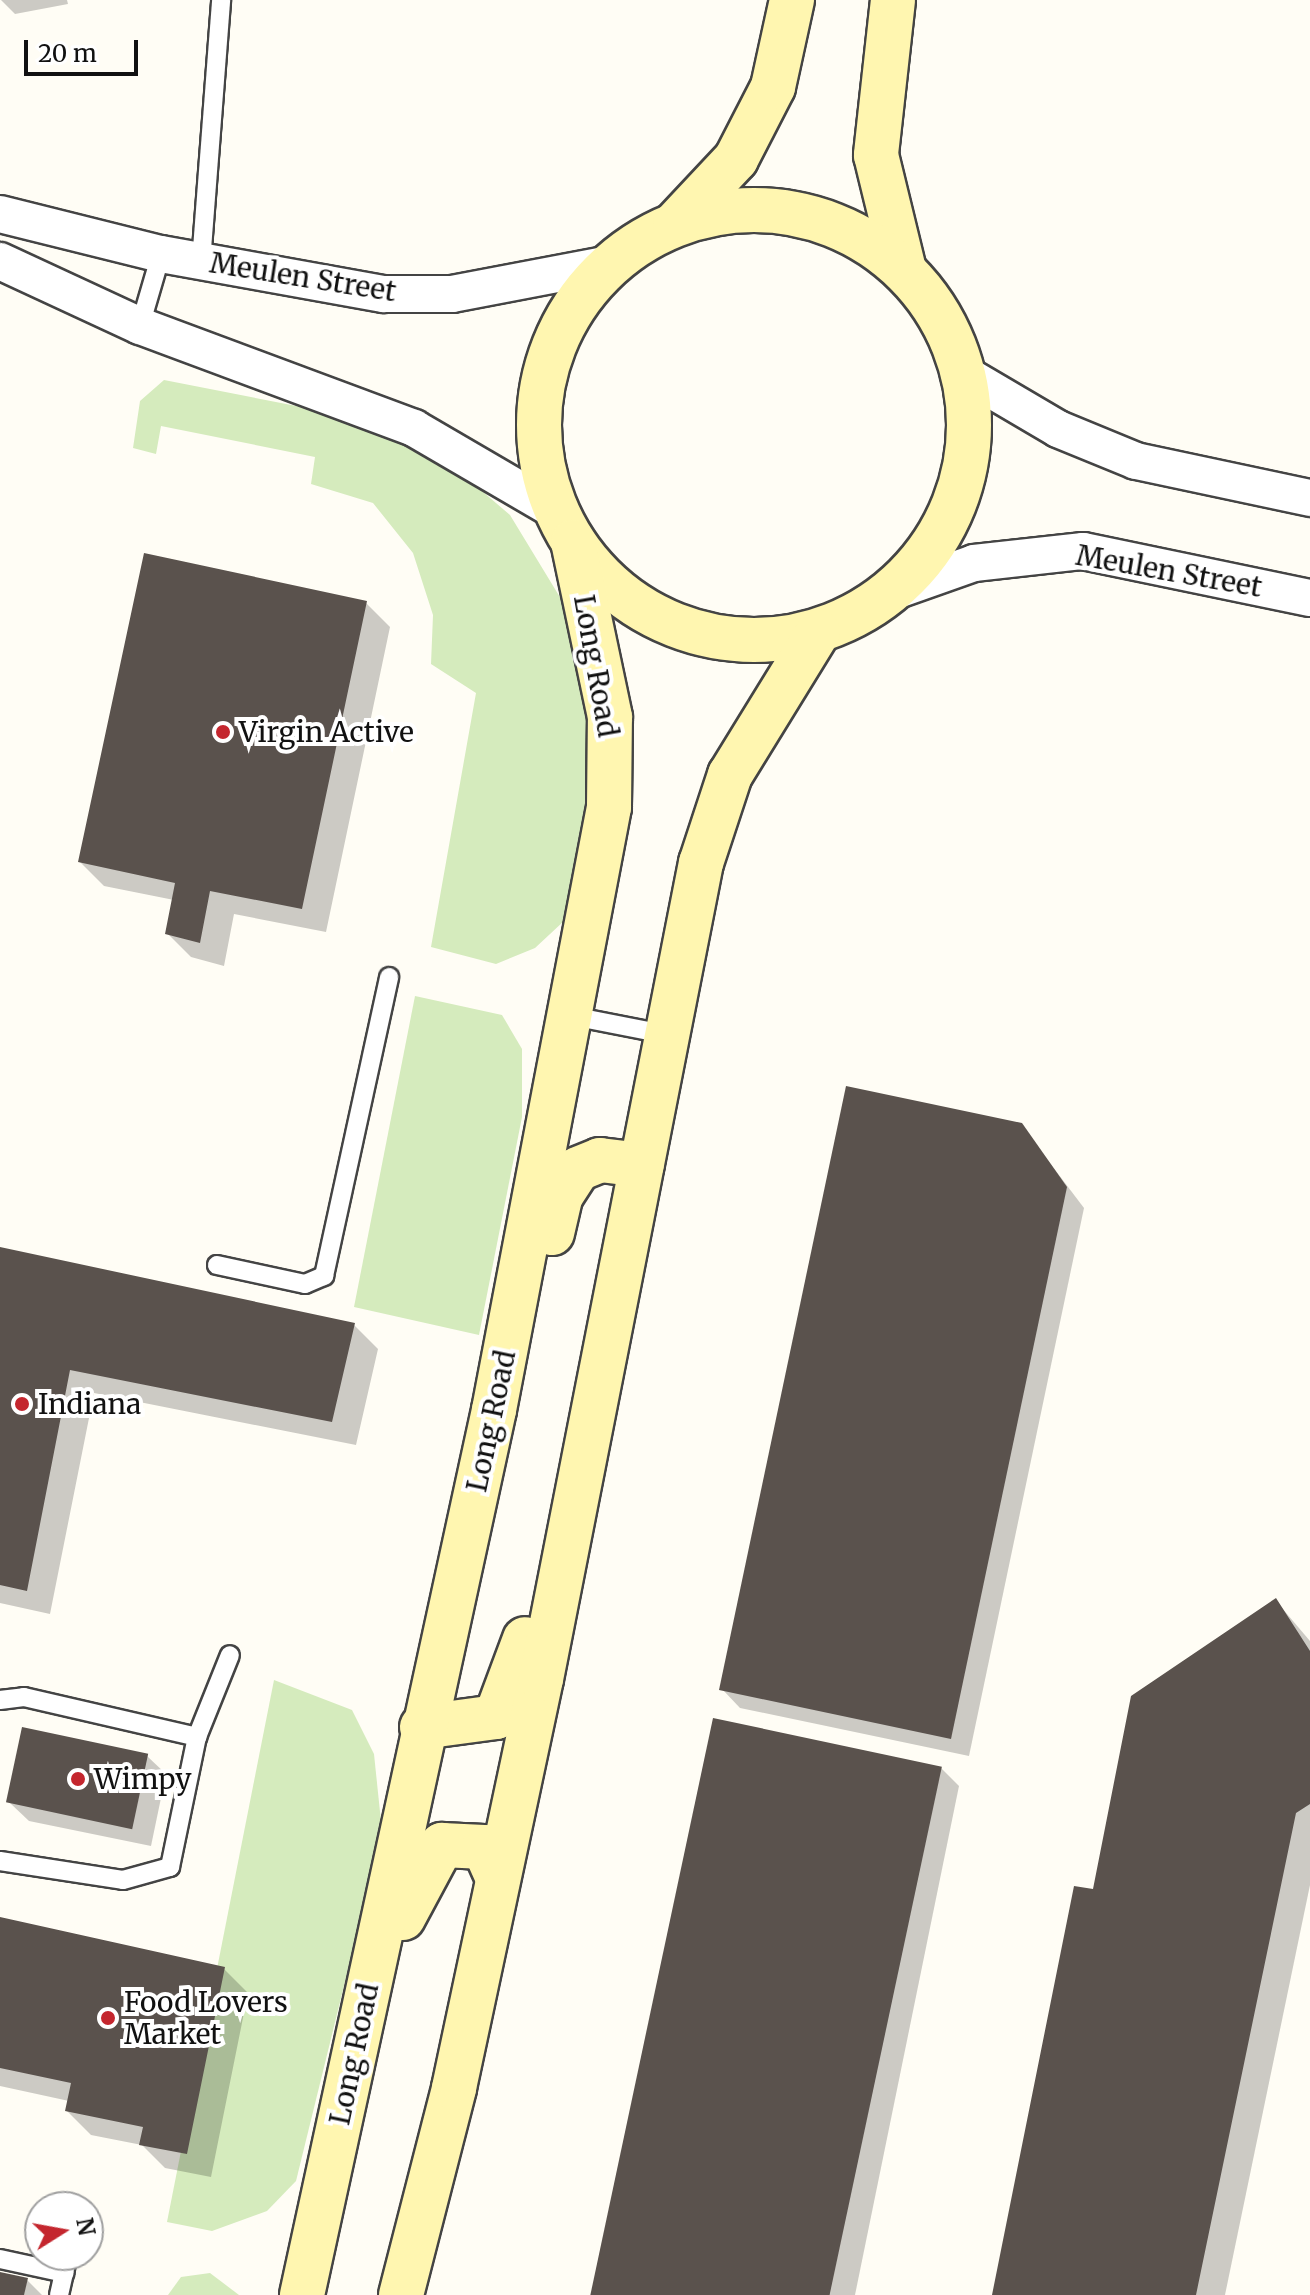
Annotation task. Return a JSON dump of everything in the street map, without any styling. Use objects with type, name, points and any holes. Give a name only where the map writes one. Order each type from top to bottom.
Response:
[{"type":"street","points":[[675,224],[736,159],[761,111],[792,0]]},
{"type":"street","points":[[893,0],[876,155],[904,270]]},
{"type":"street","points":[[0,261],[140,326],[414,428],[564,527],[622,596],[664,622],[739,641],[818,632],[889,593],[924,557],[959,490],[969,410],[963,373],[949,334],[904,270],[875,247],[808,216],[733,209],[675,224]]},
{"type":"street","name":"Meulen Street","points":[[0,214],[161,254],[384,294],[465,292],[610,264]]},
{"type":"street","name":"Long Road","points":[[304,2295],[422,1727],[494,1410],[572,1016],[609,807],[610,717],[564,527],[539,439],[543,379],[579,297],[610,264],[675,224]]},
{"type":"street","points":[[963,373],[1058,429],[1136,461],[1310,498]]},
{"type":"street","name":"Meulen Street","points":[[889,593],[974,563],[1083,551],[1310,598]]},
{"type":"street","points":[[401,2295],[498,1878],[583,1476],[701,863],[730,775],[818,632]]},
{"type":"street","points":[[494,1410],[520,1357],[568,1181],[589,1163],[642,1165]]},
{"type":"street","points":[[422,1727],[496,1717],[516,1674],[558,1518],[583,1476]]},
{"type":"street","points":[[365,2008],[423,1868],[442,1845],[464,1840],[484,1847],[498,1878]]},
{"type":"lane","points":[[201,262],[221,0]]},
{"type":"lane","points":[[140,326],[161,254]]},
{"type":"lane","points":[[217,1265],[305,1284],[324,1276],[389,977]]},
{"type":"lane","points":[[572,1016],[669,1035]]},
{"type":"lane","points":[[0,1861],[123,1880],[161,1875],[170,1867],[197,1737],[230,1655]]},
{"type":"lane","points":[[0,1700],[24,1697],[197,1737]]},
{"type":"lane","points":[[0,2259],[24,2261]]},
{"type":"lane","points":[[59,2295],[64,2271]]},
{"type":"green space","points":[[164,380],[322,411],[441,456],[510,515],[572,617],[595,718],[594,790],[564,921],[535,948],[496,964],[431,947],[476,693],[431,664],[433,615],[413,553],[373,503],[311,484],[315,457],[161,426],[156,454],[133,448],[140,401]]},
{"type":"green space","points":[[415,996],[502,1015],[522,1049],[522,1117],[479,1335],[354,1307]]},
{"type":"green space","points":[[274,1680],[352,1710],[374,1754],[382,1831],[296,2181],[267,2211],[212,2231],[167,2222]]},
{"type":"green space","points":[[210,2273],[239,2295],[168,2295],[181,2277]]},
{"type":"building","name":"Virgin Active","points":[[144,553],[367,601],[302,909],[210,891],[200,943],[165,934],[175,883],[78,862]]},
{"type":"building","points":[[846,1086],[1022,1123],[1067,1187],[951,1739],[719,1690]]},
{"type":"building","points":[[0,1247],[355,1323],[332,1422],[70,1370],[27,1591],[0,1585]]},
{"type":"building","points":[[1276,1598],[1310,1651],[1310,1804],[1296,1813],[1196,2295],[992,2295],[1074,1886],[1093,1889],[1131,1696]]},
{"type":"building","points":[[713,1718],[942,1767],[830,2295],[590,2295]]},
{"type":"building","name":"Wimpy","points":[[22,1727],[148,1754],[132,1829],[6,1802]]},
{"type":"building","name":"Food Lovers Market","points":[[0,1917],[225,1967],[187,2154],[139,2145],[143,2127],[65,2111],[71,2083],[0,2068]]},
{"type":"building","points":[[0,2272],[28,2278],[24,2295],[0,2295]]},
{"type":"place","name":"Virgin Active","points":[[223,732]]},
{"type":"place","name":"Indiana","points":[[22,1404]]},
{"type":"place","name":"Wimpy","points":[[78,1779]]},
{"type":"place","name":"Food Lovers Market","points":[[108,2018]]}]
